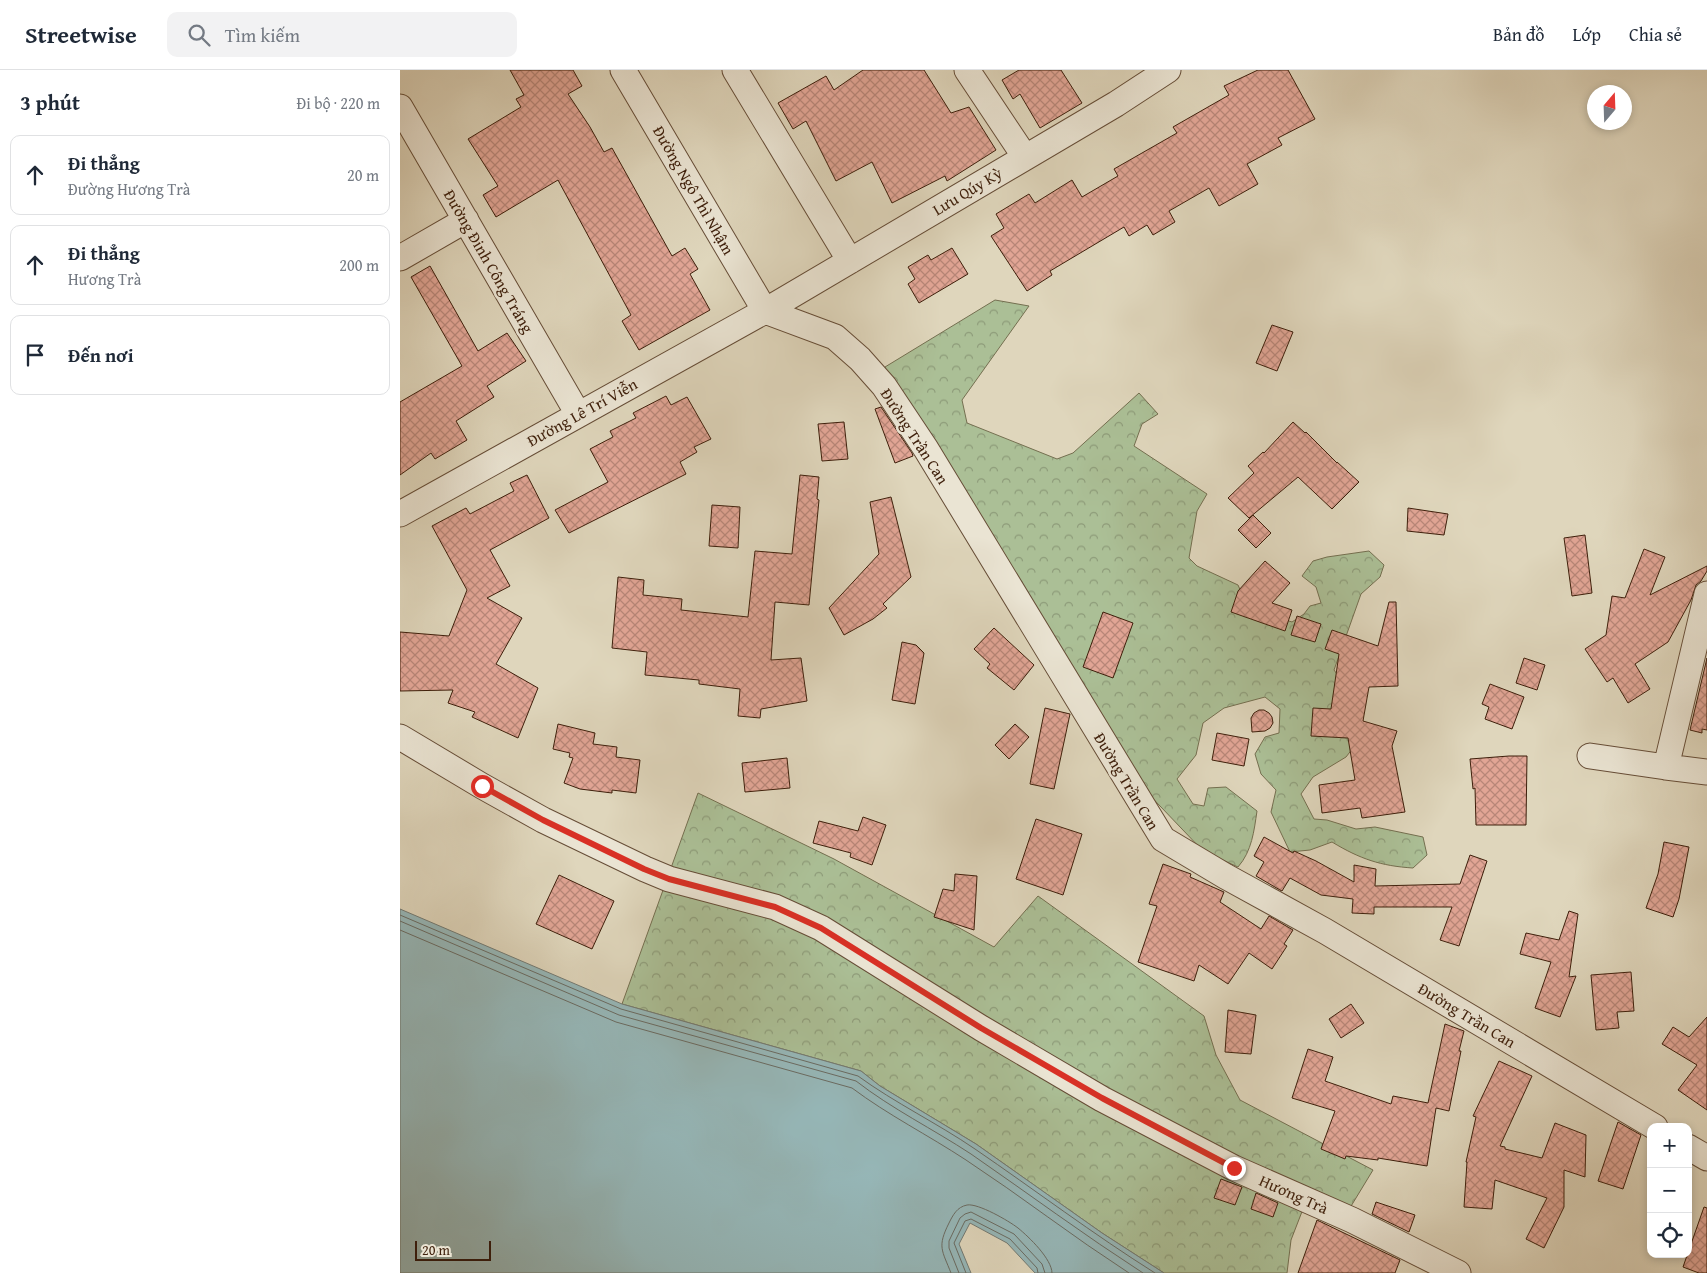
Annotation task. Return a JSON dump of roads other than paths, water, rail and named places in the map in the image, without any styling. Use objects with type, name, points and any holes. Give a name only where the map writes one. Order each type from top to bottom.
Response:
[{"type":"street","name":"Đường Ngô Thì Nhậm","points":[[623,70],[764,311]]},
{"type":"street","points":[[735,70],[850,261]]},
{"type":"street","points":[[967,70],[1025,158]]},
{"type":"street","name":"Lưu Qúy Kỳ","points":[[764,311],[1116,104],[1159,72]]},
{"type":"street","name":"Đường Đinh Công Tráng","points":[[400,107],[578,414]]},
{"type":"street","points":[[400,258],[466,220]]},
{"type":"street","name":"Đường Lê Trí Viễn","points":[[400,514],[764,311]]},
{"type":"street","name":"Đường Trần Can","points":[[764,311],[835,337],[860,358],[884,386],[926,450],[1163,839],[1225,876],[1325,931],[1648,1123]]},
{"type":"street","points":[[1666,767],[1707,594]]},
{"type":"street","name":"Hương Trà","points":[[400,737],[543,820],[644,869],[669,879],[775,907],[821,928],[981,1028],[1102,1098],[1234,1168],[1352,1220],[1458,1273]]},
{"type":"street","points":[[1590,756],[1707,772]]},
{"type":"street","points":[[1692,1149],[1707,1158]]},
{"type":"water","points":[[400,909],[622,1004],[861,1071],[880,1086],[976,1144],[1102,1233],[1164,1273],[1035,1273],[1007,1243],[970,1223],[959,1244],[971,1273],[400,1273]]}]
